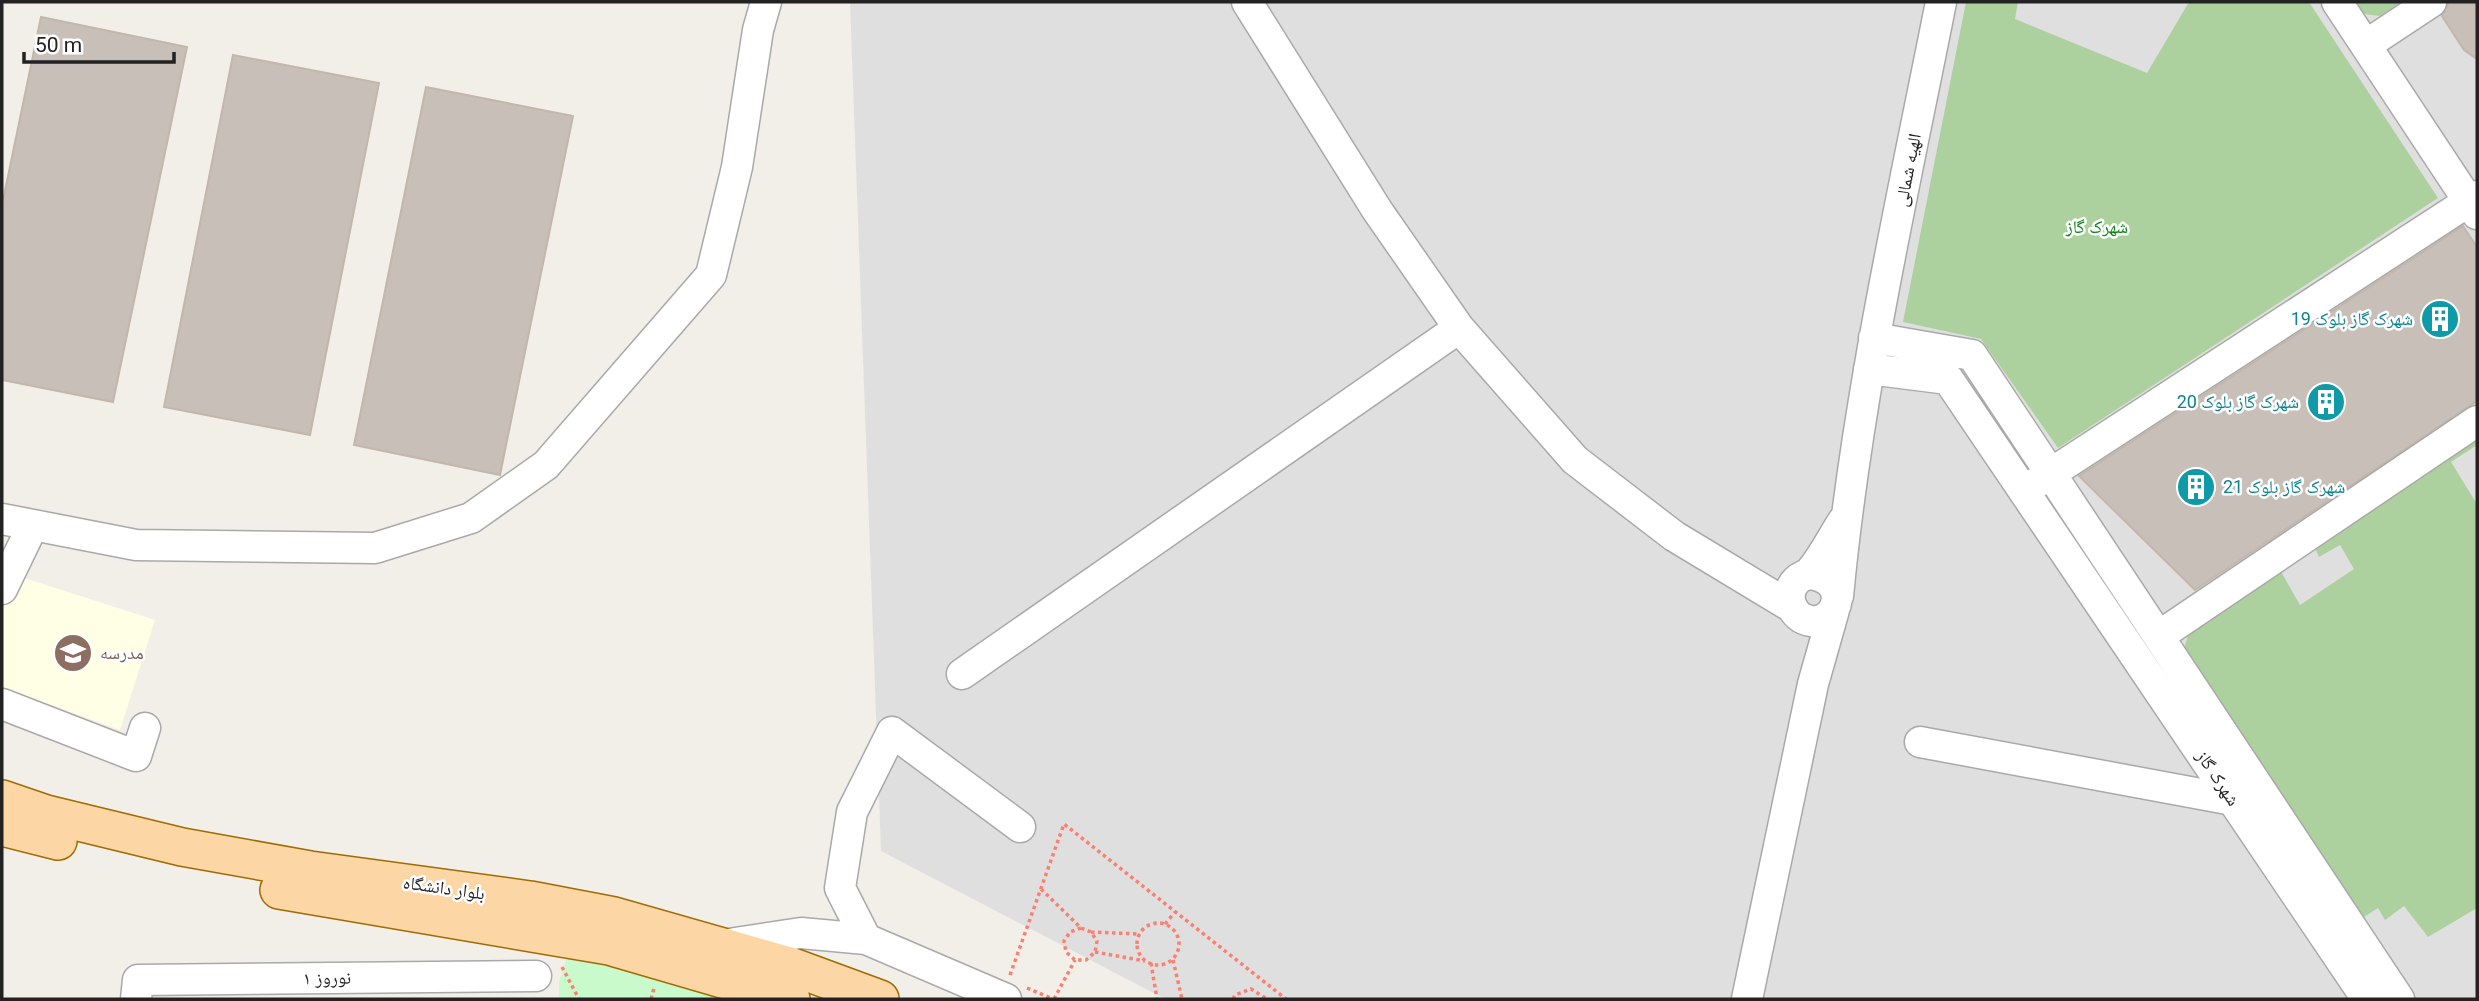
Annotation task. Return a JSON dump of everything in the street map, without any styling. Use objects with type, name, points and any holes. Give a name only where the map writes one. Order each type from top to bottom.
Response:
[{"type":"main road","name":"بلوار دانشگاه","points":[[2,799],[46,814],[182,847],[310,870],[530,900],[614,916],[793,967],[880,999]]},
{"type":"main road","name":"بلوار دانشگاه","points":[[2,827],[182,871],[287,892],[609,946],[791,999]]},
{"type":"street","points":[[2,519],[136,545],[375,548],[471,517],[546,465],[712,275],[737,167],[758,30],[766,2]]},
{"type":"street","points":[[1247,2],[1377,210],[1459,328],[1575,460],[1674,536],[1730,568],[1798,594],[1811,622],[1824,619],[1836,603],[1833,584],[1822,575],[1798,594]]},
{"type":"street","name":"الهیه شمالی","points":[[1813,684],[1836,603],[1845,518],[1874,338],[1941,2]]},
{"type":"street","points":[[2024,491],[2475,204],[2337,2]]},
{"type":"street","points":[[2366,45],[2431,2]]},
{"type":"street","points":[[962,674],[1459,328]]},
{"type":"street","name":"شهرک گاز","points":[[1874,338],[1972,355],[2399,999]]},
{"type":"street","name":"شهرک گاز","points":[[1869,369],[1948,379],[2367,999]]},
{"type":"street","points":[[2159,636],[2477,421]]},
{"type":"street","points":[[1747,999],[1813,684],[1798,594],[1845,518]]},
{"type":"street","points":[[2,589],[33,524]]},
{"type":"street","points":[[2,704],[136,756],[145,728]]},
{"type":"street","points":[[866,939],[840,888],[852,812],[892,732],[1020,827]]},
{"type":"street","points":[[1920,742],[2232,800]]},
{"type":"street","points":[[719,946],[801,933],[866,939],[1011,987]]},
{"type":"street","points":[[535,988],[544,934]]},
{"type":"street","name":"نوروز ۱","points":[[136,999],[138,980],[326,989],[535,988]]},
{"type":"path","points":[[1075,960],[1054,999],[1011,987],[1041,889],[1065,824],[1286,999]]},
{"type":"path","points":[[1041,889],[1081,928],[1091,932],[1139,934]]},
{"type":"path","points":[[1165,924],[1175,912]]},
{"type":"path","points":[[1095,952],[1159,966],[1173,960],[1180,947],[1177,933],[1165,924],[1150,924],[1139,934],[1137,949],[1145,961]]},
{"type":"path","points":[[1081,928],[1070,932],[1065,941],[1066,952],[1075,960],[1086,960],[1095,952],[1097,941],[1091,932]]},
{"type":"path","points":[[1173,960],[1182,999]]},
{"type":"path","points":[[1151,963],[1157,999]]},
{"type":"path","points":[[1233,999],[1235,995],[1251,989],[1266,998],[1274,990]]},
{"type":"shaded area","name":"شهرک گاز","points":[[850,2],[2477,2],[2477,999],[1165,999],[881,851]]},
{"type":"shaded area","name":"مدرسه","points":[[9,573],[155,620],[120,730],[2,687],[2,599]]},
{"type":"green space","name":"شهرک گاز","points":[[1966,2],[2018,2],[2015,19],[2147,73],[2189,2],[2309,2],[2438,198],[2058,448],[1981,339],[1903,322]]},
{"type":"green space","points":[[2356,2],[2402,2],[2380,16],[2364,14]]},
{"type":"green space","points":[[2477,437],[2477,445],[2451,462],[2477,504],[2477,908],[2428,937],[2404,906],[2385,920],[2378,908],[2364,917],[2183,652],[2189,632],[2280,570],[2300,605],[2354,569],[2340,545],[2319,557],[2314,546]]},
{"type":"green space","points":[[585,957],[754,999],[559,999],[559,982],[567,958]]},
{"type":"building","points":[[2449,2],[2477,2],[2477,59],[2464,50],[2442,16]]},
{"type":"building","points":[[41,17],[187,47],[113,402],[2,380],[2,205]]},
{"type":"building","points":[[233,55],[379,83],[310,435],[164,407]]},
{"type":"building","points":[[426,87],[573,116],[500,475],[354,445]]},
{"type":"building","points":[[2463,226],[2477,247],[2477,401],[2195,590],[2079,476]]},
{"type":"place","name":"شهرک گاز بلوک 19","points":[[2440,319]]},
{"type":"place","name":"شهرک گاز بلوک 20","points":[[2326,402]]},
{"type":"place","name":"شهرک گاز بلوک 21","points":[[2196,487]]},
{"type":"place","name":"مدرسه","points":[[73,653]]}]
